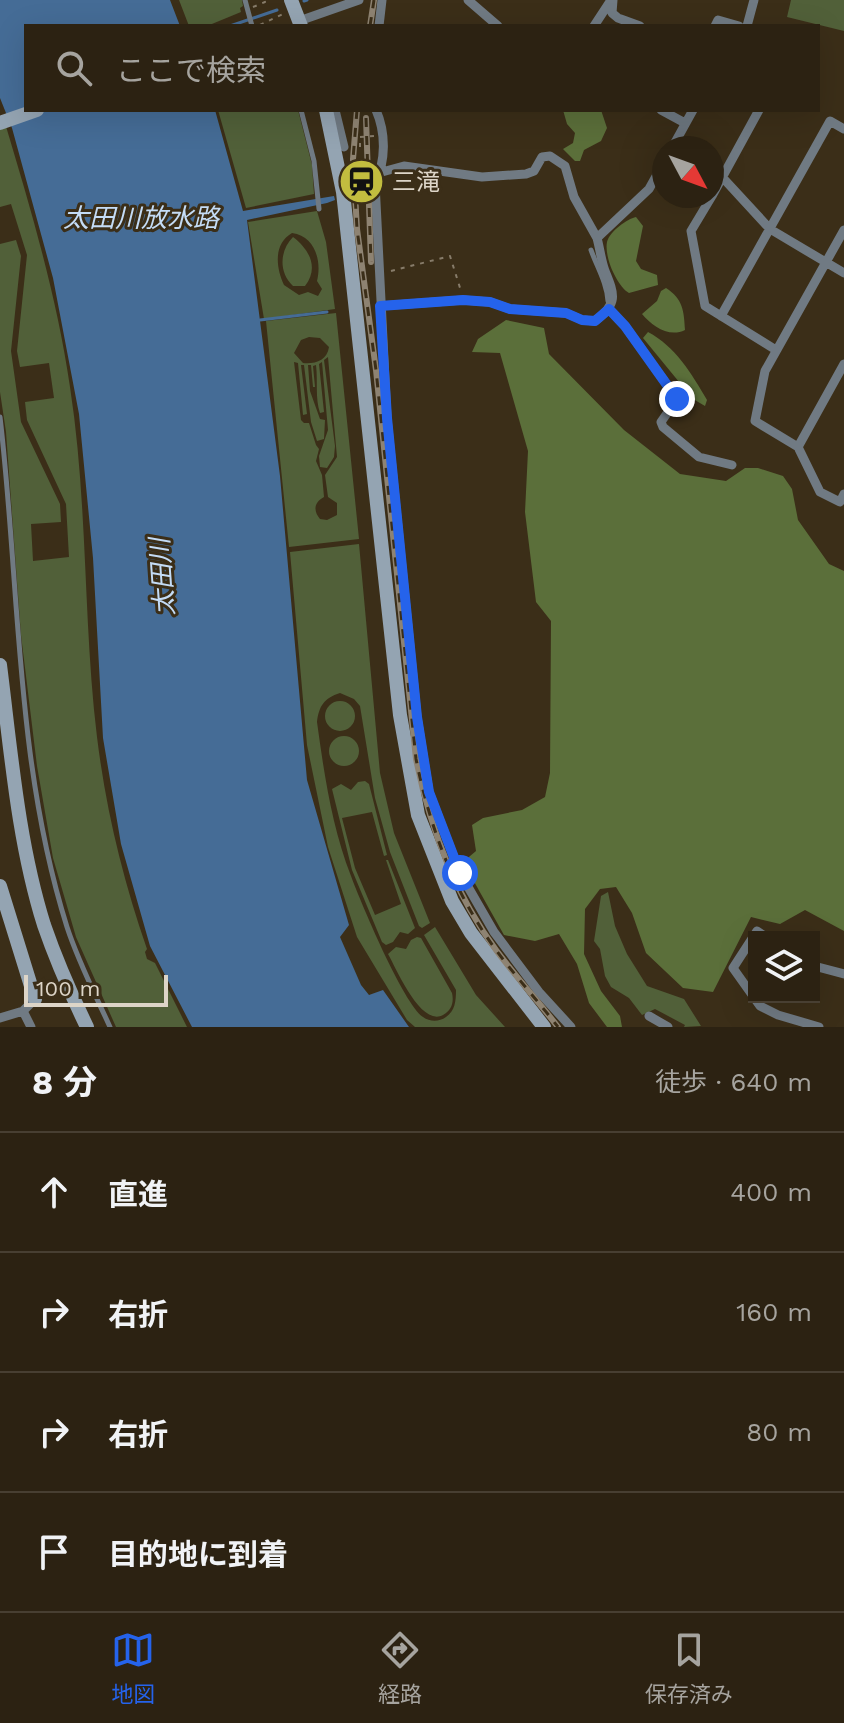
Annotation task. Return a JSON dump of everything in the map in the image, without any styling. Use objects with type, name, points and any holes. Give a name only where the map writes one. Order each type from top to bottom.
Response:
[{"type":"street","points":[[293,19],[359,0]]},
{"type":"street","points":[[379,24],[382,0]]},
{"type":"street","points":[[468,0],[493,24]]},
{"type":"street","points":[[595,24],[612,0]]},
{"type":"street","points":[[612,0],[612,13],[634,24]]},
{"type":"street","points":[[748,24],[754,0]]},
{"type":"street","points":[[0,123],[31,112]]},
{"type":"street","points":[[326,112],[343,192],[400,715],[418,815],[452,901],[471,933],[544,1027]]},
{"type":"street","points":[[335,112],[344,147]]},
{"type":"street","points":[[377,112],[383,125],[382,172],[375,183],[380,306],[417,717],[429,792],[460,873],[494,932],[539,992],[571,1027]]},
{"type":"street","points":[[665,112],[685,123]]},
{"type":"street","points":[[678,136],[692,112]]},
{"type":"street","points":[[724,176],[758,112]]},
{"type":"street","points":[[721,316],[830,121],[844,129]]},
{"type":"street","points":[[380,306],[463,300],[490,302],[510,309],[566,313],[582,320],[595,321],[609,309],[613,300],[612,284],[597,238],[574,197],[565,166],[550,156],[542,157],[534,171],[526,174],[482,177],[404,166],[382,172]]},
{"type":"street","points":[[724,179],[770,229],[844,273]]},
{"type":"street","points":[[597,238],[652,184]]},
{"type":"street","points":[[705,208],[691,231],[705,306],[776,350]]},
{"type":"street","points":[[844,230],[765,371],[755,421],[798,447],[820,492],[840,502],[844,494]]},
{"type":"street","points":[[609,309],[625,326],[677,399],[661,422],[663,427],[699,457],[732,465]]},
{"type":"street","points":[[798,447],[844,364]]},
{"type":"street","points":[[0,665],[27,855],[44,925],[87,1027]]},
{"type":"street","points":[[0,886],[35,999],[23,1011],[0,1018]]},
{"type":"street","points":[[748,945],[733,968],[748,989]]},
{"type":"street","points":[[820,968],[844,974]]},
{"type":"street","points":[[758,1003],[778,1015],[819,1027]]},
{"type":"street","points":[[23,1011],[31,1027]]},
{"type":"street","points":[[649,1016],[668,1027]]},
{"type":"lane","points":[[245,0],[251,24]]},
{"type":"lane","points":[[302,112],[314,161],[319,209]]},
{"type":"lane","points":[[591,250],[607,288],[609,309]]},
{"type":"lane","points":[[0,417],[21,679],[40,813],[52,874],[68,929],[110,1027]]},
{"type":"path","points":[[246,10],[264,0]]},
{"type":"path","points":[[269,24],[293,19]]},
{"type":"path","points":[[360,147],[360,137],[383,135]]},
{"type":"path","points":[[378,274],[450,256],[463,300]]},
{"type":"green space","points":[[179,0],[242,0],[241,12],[212,24],[188,24]]},
{"type":"green space","points":[[791,0],[844,0],[844,31],[787,17]]},
{"type":"green space","points":[[219,112],[299,112],[312,165],[314,194],[246,208]]},
{"type":"green space","points":[[564,112],[602,112],[607,128],[601,141],[584,150],[580,161],[575,161],[563,149],[573,143],[575,133],[567,124]]},
{"type":"green space","points":[[5,123],[34,221],[65,353],[80,474],[93,693],[110,818],[147,949],[147,959],[155,963],[187,1027],[116,1027],[76,937],[53,858],[37,766],[21,635],[6,432],[0,392],[0,244],[16,240],[21,256],[11,351],[21,422],[60,504],[61,522],[31,524],[33,561],[69,557],[66,504],[27,420],[25,402],[54,398],[49,363],[20,367],[17,351],[27,255],[11,204],[0,207],[0,125]]},
{"type":"green space","points":[[317,211],[326,242],[335,309],[264,319],[248,222]],"holes":[[[292,233],[300,235],[315,251],[317,281],[322,289],[318,296],[308,292],[299,295],[284,285],[281,278],[278,257],[282,243]]]},
{"type":"green space","points":[[636,217],[643,226],[636,261],[641,269],[657,275],[658,285],[629,293],[612,270],[607,242],[619,226]]},
{"type":"green space","points":[[293,237],[311,260],[311,273],[305,286],[293,286],[283,268],[285,248]]},
{"type":"green space","points":[[666,288],[682,306],[685,330],[673,333],[661,330],[642,314]]},
{"type":"green space","points":[[336,313],[359,539],[289,547],[266,321]],"holes":[[[320,338],[329,347],[320,361],[303,363],[294,353],[301,340]],[[328,357],[337,457],[325,475],[328,497],[337,503],[337,515],[327,520],[320,519],[316,510],[316,504],[324,497],[322,475],[316,461],[319,449],[309,423],[301,420],[294,362],[298,363],[303,415],[307,414],[301,365],[304,365],[311,422],[317,441],[324,439],[325,420],[320,419],[310,391],[308,365],[311,365],[313,387],[313,366],[316,365],[320,413],[324,412],[319,364],[322,362],[328,430],[319,456],[320,467],[327,468],[334,457],[335,446],[324,360]]]},
{"type":"green space","points":[[506,320],[544,328],[549,354],[624,430],[680,474],[726,481],[745,468],[758,468],[783,476],[792,489],[798,520],[829,564],[844,571],[844,931],[805,910],[780,924],[751,917],[713,992],[683,988],[646,953],[632,913],[616,887],[600,889],[585,909],[584,954],[601,991],[620,1016],[622,1027],[607,1027],[589,1003],[577,964],[559,934],[535,941],[504,935],[463,862],[476,851],[472,825],[483,818],[522,810],[545,797],[550,773],[551,621],[536,602],[525,512],[528,451],[500,353],[472,352],[478,339]]},
{"type":"green space","points":[[648,332],[682,362],[707,400],[705,406],[693,399],[643,338]]},
{"type":"green space","points":[[359,544],[380,773],[394,833],[430,923],[422,928],[419,926],[390,852],[375,798],[360,706],[354,699],[340,693],[323,703],[317,722],[339,839],[373,929],[415,1008],[423,1017],[434,1021],[446,1017],[454,1005],[456,990],[424,935],[435,927],[476,995],[505,1027],[415,1027],[407,1020],[357,937],[328,847],[307,745],[290,552]]},
{"type":"green space","points":[[340,701],[346,702],[354,710],[354,722],[346,730],[340,731],[334,730],[326,722],[325,716],[326,710],[334,702]]},
{"type":"green space","points":[[344,736],[354,741],[359,751],[354,761],[344,766],[334,761],[329,751],[334,741]]},
{"type":"green space","points":[[358,782],[369,784],[387,855],[384,856],[372,812],[342,818],[355,868],[375,915],[401,904],[388,860],[415,928],[408,934],[400,932],[393,942],[386,945],[382,942],[352,870],[332,789],[341,784],[351,790]]},
{"type":"green space","points":[[608,892],[615,926],[627,954],[647,986],[684,999],[701,1026],[684,1027],[655,1009],[642,1015],[629,998],[611,987],[605,976],[600,949],[594,941],[601,896]]},
{"type":"green space","points":[[417,937],[421,938],[452,993],[452,1006],[443,1015],[426,1013],[418,1005],[388,954],[396,947],[406,949]]},
{"type":"water","name":"太田川放水路","points":[[0,0],[170,0],[179,24],[24,24],[24,112],[216,112],[243,211],[334,196],[335,200],[327,203],[247,220],[280,476],[307,780],[349,925],[340,937],[361,985],[369,995],[383,990],[409,1027],[192,1027],[150,946],[121,844],[103,738],[93,558],[79,414],[53,278],[12,128],[0,98]]},
{"type":"waterway","points":[[236,24],[277,10]]},
{"type":"waterway","points":[[260,320],[327,312]]},
{"type":"railway","points":[[370,24],[374,0]]},
{"type":"railway","points":[[357,112],[353,159],[357,229],[376,370],[416,759],[436,835],[468,906],[496,950],[558,1027]]},
{"type":"railway","points":[[366,118],[371,262]]},
{"type":"place","name":"三滝","points":[[361,182]]},
{"type":"route","points":[[460,873],[429,792],[417,717],[387,418],[380,306],[463,300],[490,302],[510,309],[566,313],[582,320],[595,321],[609,309],[625,326],[677,399]]},
{"type":"water label","name":"太田川","points":[[162,577]]}]
